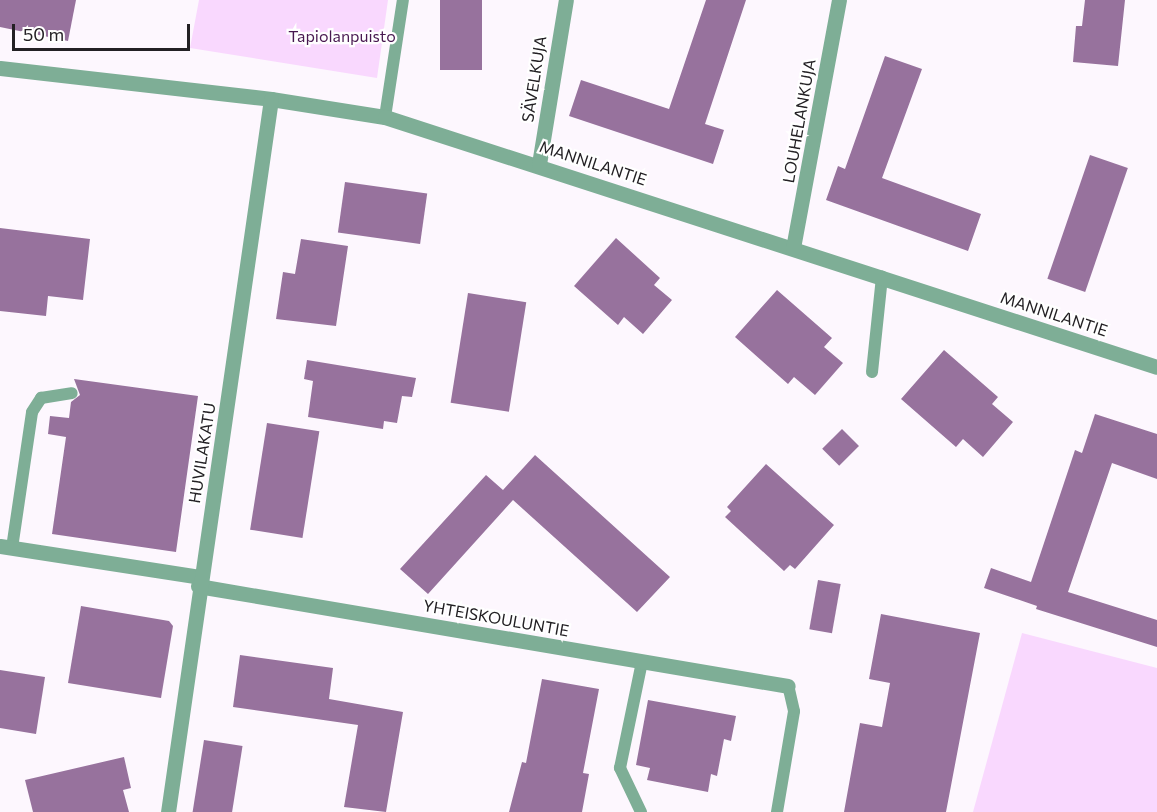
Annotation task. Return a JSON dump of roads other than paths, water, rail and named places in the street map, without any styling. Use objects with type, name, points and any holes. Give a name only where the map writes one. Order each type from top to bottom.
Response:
[{"type":"street","name":"SÄVELKUJA","points":[[539,164],[566,0]]},
{"type":"street","name":"LOUHELANKUJA","points":[[793,248],[839,0]]},
{"type":"street","name":"MANNILANTIE","points":[[0,68],[271,99],[386,117],[539,164],[1157,367]]},
{"type":"street","name":"HUVILAKATU","points":[[168,812],[199,582],[231,391],[271,99]]},
{"type":"street","name":"YHTEISKOULUNTIE","points":[[6,547],[642,662],[788,686]]},
{"type":"lane","points":[[386,117],[403,0]]},
{"type":"lane","points":[[872,372],[882,277]]},
{"type":"lane","points":[[6,547],[32,412],[41,398],[72,393]]},
{"type":"lane","points":[[641,812],[620,768],[642,662]]},
{"type":"lane","points":[[777,812],[794,711],[788,686]]},
{"type":"park label","name":"Tapiolanpuisto","points":[[342,36]]}]
